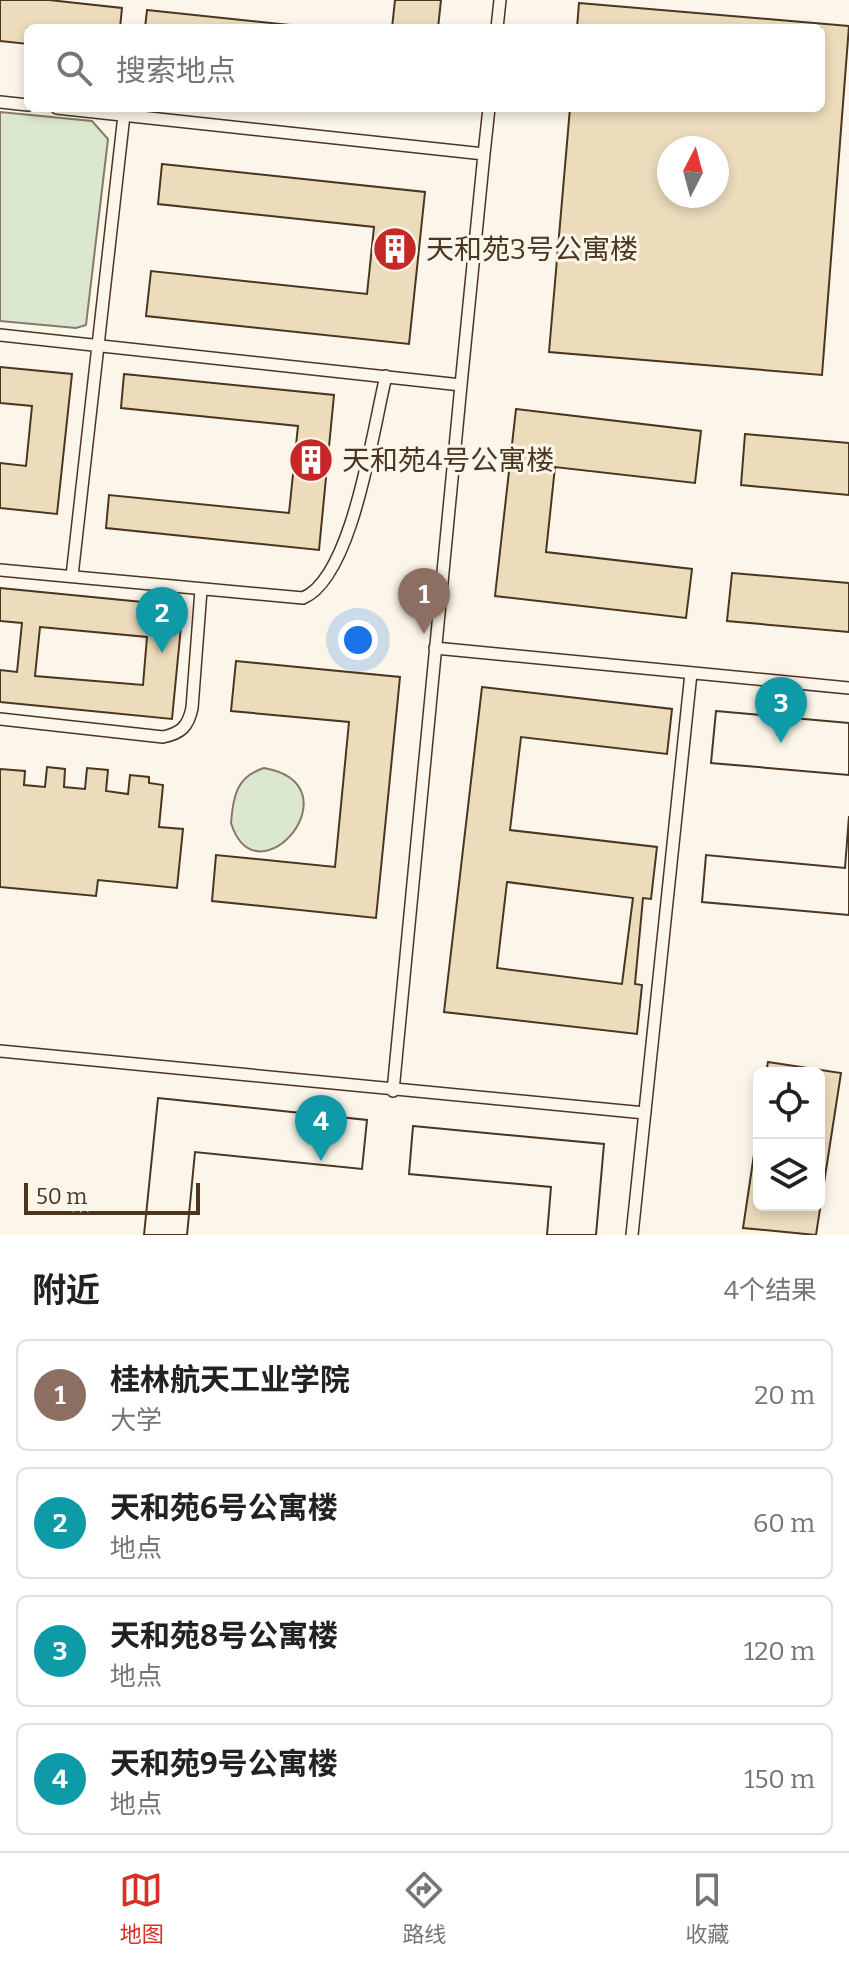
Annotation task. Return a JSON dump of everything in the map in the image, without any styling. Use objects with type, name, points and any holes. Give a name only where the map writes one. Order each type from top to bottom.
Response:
[{"type":"lane","points":[[497,24],[500,0]]},
{"type":"lane","points":[[0,102],[24,105]]},
{"type":"lane","points":[[95,112],[484,154]]},
{"type":"lane","points":[[393,1091],[489,112]]},
{"type":"lane","points":[[72,576],[124,115]]},
{"type":"lane","points":[[0,335],[461,385]]},
{"type":"lane","points":[[0,570],[303,598],[320,588],[340,557],[348,536],[386,376]]},
{"type":"lane","points":[[0,719],[163,737],[176,734],[189,722],[192,708],[201,590]]},
{"type":"lane","points":[[435,648],[849,688]]},
{"type":"lane","points":[[632,1235],[691,673]]},
{"type":"lane","points":[[0,1051],[645,1113]]},
{"type":"green space","points":[[0,112],[92,121],[108,139],[86,325],[76,328],[0,321]]},
{"type":"green space","points":[[264,768],[291,779],[303,795],[302,814],[293,833],[278,846],[260,851],[244,845],[231,823],[238,789],[247,777]]},
{"type":"building","points":[[0,0],[49,0],[122,8],[120,24],[24,24],[24,44],[0,41]]},
{"type":"building","points":[[395,0],[441,0],[438,24],[392,24]]},
{"type":"building","points":[[579,3],[849,26],[822,375],[549,352],[570,112],[825,112],[825,24],[577,24]]},
{"type":"building","points":[[147,10],[281,24],[145,24]]},
{"type":"building","name":"天和苑3号公寓楼","points":[[162,164],[425,192],[409,344],[146,316],[151,271],[367,294],[374,227],[158,204]]},
{"type":"building","points":[[0,367],[72,374],[57,514],[0,508],[0,463],[26,466],[32,406],[0,403]]},
{"type":"building","name":"天和苑4号公寓楼","points":[[124,374],[334,395],[319,550],[106,528],[109,495],[289,513],[298,426],[121,408]]},
{"type":"building","points":[[516,409],[701,431],[695,483],[555,467],[546,552],[692,569],[686,618],[495,596]]},
{"type":"building","points":[[745,434],[849,443],[849,495],[741,485]]},
{"type":"building","points":[[732,573],[849,583],[849,632],[727,621]]},
{"type":"building","points":[[0,588],[183,606],[172,719],[0,702],[0,670],[17,672],[22,623],[0,621]],"holes":[[[40,627],[147,637],[143,685],[35,676]]]},
{"type":"building","points":[[236,661],[400,677],[376,918],[212,901],[216,855],[335,867],[349,722],[231,711]]},
{"type":"building","points":[[482,687],[672,709],[667,754],[521,737],[510,830],[657,847],[651,899],[643,898],[635,984],[642,985],[637,1034],[444,1012]],"holes":[[[507,882],[633,898],[622,984],[497,968]]]},
{"type":"building","points":[[716,711],[849,723],[849,775],[711,763]]},
{"type":"building","points":[[716,711],[849,723],[849,775],[711,763]]},
{"type":"building","points":[[47,767],[65,769],[64,787],[85,789],[87,768],[108,770],[106,791],[128,794],[130,775],[149,777],[149,783],[163,785],[159,827],[183,829],[177,888],[98,880],[96,896],[0,887],[0,769],[25,771],[24,785],[45,787]]},
{"type":"building","points":[[849,816],[849,915],[702,902],[706,855],[845,868]]},
{"type":"building","points":[[849,816],[849,915],[702,902],[706,855],[845,868]]},
{"type":"building","points":[[768,1062],[801,1067],[767,1067]]},
{"type":"building","points":[[825,1071],[841,1073],[825,1177]]},
{"type":"building","points":[[158,1098],[367,1120],[362,1169],[195,1152],[187,1235],[144,1235]]},
{"type":"building","points":[[158,1098],[367,1120],[362,1169],[195,1152],[187,1235],[144,1235]]},
{"type":"building","points":[[413,1126],[604,1144],[596,1235],[547,1235],[551,1187],[409,1174]]},
{"type":"building","points":[[413,1126],[604,1144],[596,1235],[547,1235],[551,1187],[409,1174]]},
{"type":"building","points":[[753,1161],[753,1211],[820,1211],[816,1235],[743,1228]]},
{"type":"place","name":"天和苑3号公寓楼","points":[[395,249]]},
{"type":"place","name":"天和苑4号公寓楼","points":[[311,460]]},
{"type":"place","name":"桂林航天工业学院","points":[[424,634]]},
{"type":"place","name":"天和苑6号公寓楼","points":[[162,653]]},
{"type":"place","name":"天和苑8号公寓楼","points":[[781,743]]},
{"type":"place","name":"天和苑9号公寓楼","points":[[321,1161]]}]
